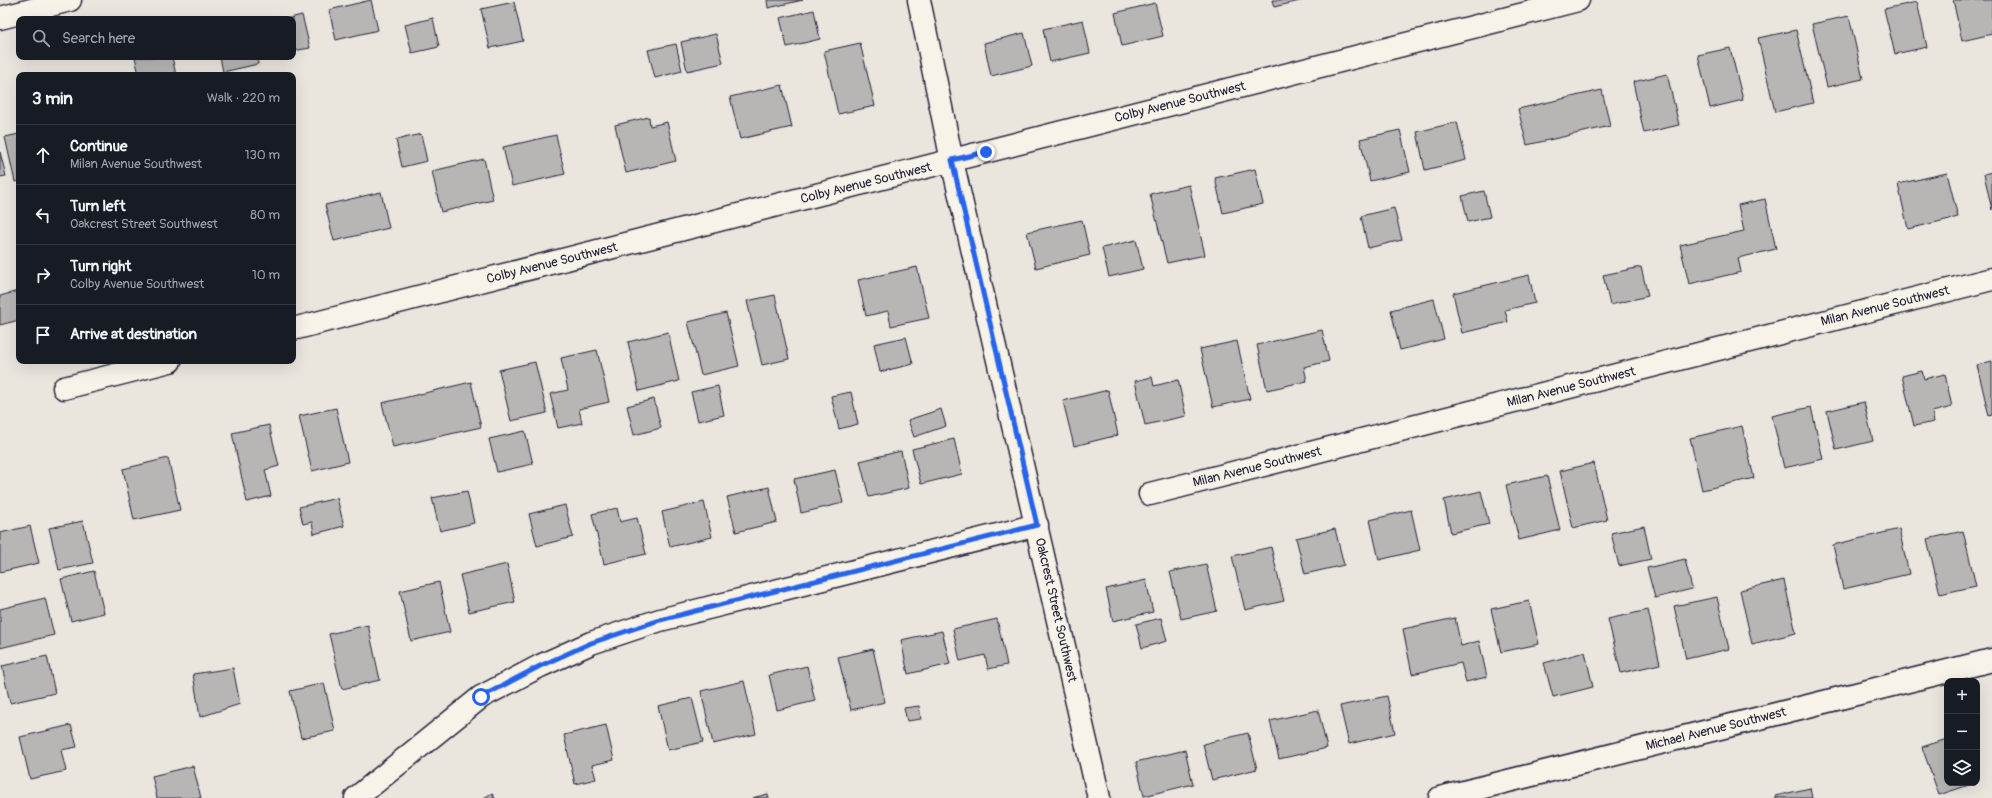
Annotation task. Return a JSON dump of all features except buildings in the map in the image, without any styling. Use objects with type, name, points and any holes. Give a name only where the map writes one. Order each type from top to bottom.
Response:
[{"type":"street","points":[[0,18],[70,0]]},
{"type":"street","name":"Oakcrest Street Southwest","points":[[919,0],[952,160],[1099,798]]},
{"type":"street","name":"Colby Avenue Southwest","points":[[296,328],[1578,0]]},
{"type":"street","name":"Milan Avenue Southwest","points":[[1150,494],[1992,279]]},
{"type":"street","points":[[64,388],[158,364]]},
{"type":"street","points":[[356,798],[481,697],[540,666],[591,643],[660,620],[1037,525]]},
{"type":"street","name":"Michael Avenue Southwest","points":[[1440,798],[1992,660]]},
{"type":"route","points":[[481,697],[540,666],[591,643],[660,620],[1037,525],[952,160],[986,152]]}]
